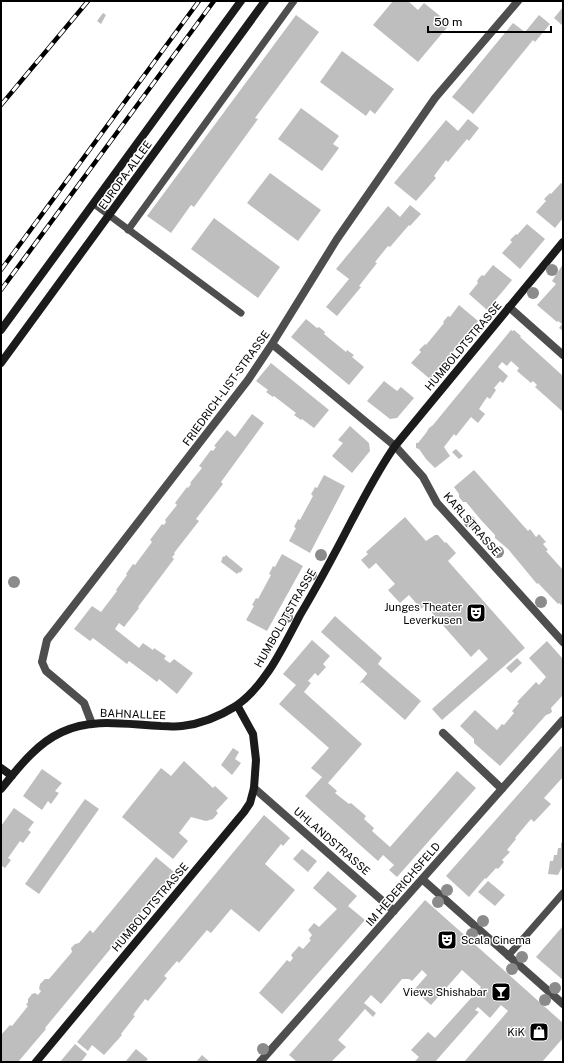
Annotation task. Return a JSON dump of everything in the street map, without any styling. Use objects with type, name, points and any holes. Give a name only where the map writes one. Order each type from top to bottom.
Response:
[{"type":"street","name":"EUROPA-ALLEE","points":[[1,330],[241,1]]},
{"type":"street","name":"EUROPA-ALLEE","points":[[1,362],[265,1]]},
{"type":"street","name":"FRIEDRICH-LIST-STRASSE","points":[[92,724],[84,703],[46,671],[42,662],[47,640],[248,380],[338,239],[434,98],[518,1]]},
{"type":"street","name":"HUMBOLDTSTRASSE","points":[[36,1062],[244,812],[250,802],[254,788],[256,760],[253,734],[236,705],[257,686],[273,665],[380,468],[395,446],[563,242]]},
{"type":"street","points":[[509,307],[563,355]]},
{"type":"street","name":"KARLSTRASSE","points":[[272,344],[395,446],[423,477],[437,503],[563,642]]},
{"type":"street","name":"BAHNALLEE","points":[[1,789],[29,755],[48,740],[64,731],[92,724],[123,723],[148,726],[181,726],[211,719],[236,705]]},
{"type":"street","name":"IM HEDERICHSFELD","points":[[260,1062],[563,720]]},
{"type":"street","points":[[443,733],[502,789]]},
{"type":"street","points":[[1,768],[12,776]]},
{"type":"street","name":"UHLANDSTRASSE","points":[[254,788],[394,911]]},
{"type":"street","points":[[422,879],[563,1004]]},
{"type":"lane","points":[[128,230],[294,1]]},
{"type":"lane","points":[[94,204],[241,313]]},
{"type":"lane","points":[[508,956],[563,893]]},
{"type":"building","points":[[393,1],[408,1],[418,10],[424,3],[450,24],[418,62],[373,25]]},
{"type":"building","points":[[563,7],[563,26],[554,18]]},
{"type":"building","points":[[103,13],[106,15],[101,24],[97,21]]},
{"type":"building","points":[[296,15],[319,32],[255,118],[258,119],[194,207],[191,205],[171,233],[147,216]]},
{"type":"building","points":[[539,15],[550,24],[535,42],[533,40],[473,114],[452,97],[513,23],[525,32]]},
{"type":"building","points":[[342,51],[394,89],[375,114],[370,110],[366,116],[320,82]]},
{"type":"building","points":[[301,108],[339,136],[333,144],[339,148],[322,171],[278,139]]},
{"type":"building","points":[[468,119],[479,128],[469,141],[467,139],[448,162],[446,160],[434,176],[436,178],[416,201],[394,183],[446,120],[458,131]]},
{"type":"building","points":[[270,173],[321,210],[298,241],[247,203]]},
{"type":"building","points":[[561,183],[563,184],[563,218],[555,228],[536,212],[546,201],[544,199]]},
{"type":"building","points":[[410,205],[421,214],[410,226],[409,225],[390,247],[388,246],[359,286],[361,287],[337,316],[326,307],[349,279],[336,269],[388,206],[400,217]]},
{"type":"building","points":[[214,218],[280,267],[258,298],[191,249]]},
{"type":"building","points":[[527,224],[545,239],[520,269],[502,253],[512,242],[510,240]]},
{"type":"building","points":[[563,264],[563,331],[559,328],[562,324],[558,321],[557,322],[537,305],[556,284],[552,281]]},
{"type":"building","points":[[493,265],[512,280],[487,310],[469,294],[478,283],[477,281],[479,278],[482,275],[484,276]]},
{"type":"building","points":[[459,305],[478,321],[430,379],[411,363],[421,352],[419,350],[425,344],[426,345],[444,323],[443,322],[448,316],[450,317]]},
{"type":"building","points":[[306,319],[317,328],[319,327],[325,332],[324,334],[346,352],[347,350],[354,355],[352,357],[364,367],[349,385],[291,337]]},
{"type":"building","points":[[511,330],[514,330],[521,336],[520,337],[563,376],[563,412],[535,387],[537,385],[533,381],[531,383],[517,371],[519,368],[511,361],[507,366],[502,362],[498,367],[508,376],[503,383],[500,381],[494,388],[496,390],[490,399],[487,397],[479,409],[485,414],[478,423],[471,417],[456,436],[454,434],[444,447],[450,456],[435,468],[419,449],[416,448],[416,443],[418,443]]},
{"type":"building","points":[[271,363],[329,410],[314,428],[294,415],[296,413],[274,396],[273,397],[266,392],[268,390],[256,381]]},
{"type":"building","points":[[384,381],[397,391],[401,387],[414,398],[397,418],[390,419],[367,401]]},
{"type":"building","points":[[252,414],[264,423],[221,482],[223,484],[196,519],[199,521],[174,553],[175,554],[172,557],[174,559],[138,607],[139,608],[124,627],[119,623],[115,629],[139,648],[143,643],[153,650],[154,648],[166,656],[164,659],[170,663],[174,659],[193,673],[177,694],[159,679],[157,682],[129,661],[127,664],[93,638],[90,641],[74,629],[92,606],[101,612],[117,591],[116,590],[133,564],[135,565],[152,542],[150,540],[162,524],[164,525],[166,522],[165,520],[177,505],[175,503],[202,468],[199,466],[211,450],[213,451],[216,447],[214,446],[227,430],[235,437]]},
{"type":"building","points":[[350,426],[369,443],[370,451],[352,473],[332,456],[343,443],[338,440]]},
{"type":"building","points":[[456,449],[463,456],[459,459],[452,452]]},
{"type":"building","points":[[474,470],[528,531],[530,529],[536,537],[539,534],[546,542],[543,544],[548,550],[546,551],[563,570],[563,606],[559,603],[558,604],[538,583],[537,584],[508,549],[495,538],[495,535],[466,502],[463,502],[459,497],[459,494],[454,487]]},
{"type":"building","points":[[324,475],[345,486],[310,553],[289,541],[296,528],[294,527],[298,519],[300,520],[313,496],[311,494],[315,487],[317,488]]},
{"type":"building","points":[[405,517],[426,541],[435,535],[438,535],[445,543],[446,542],[456,553],[448,561],[525,648],[442,720],[432,709],[488,659],[479,649],[471,657],[425,605],[421,609],[409,595],[400,603],[388,590],[395,584],[376,563],[369,569],[361,560],[368,554],[366,552]]},
{"type":"building","points":[[282,554],[303,566],[267,631],[246,620],[254,606],[252,605],[256,598],[258,599],[271,575],[269,574],[273,566],[275,567]]},
{"type":"building","points":[[226,555],[243,569],[240,573],[239,572],[237,574],[221,562],[223,556],[224,557]]},
{"type":"building","points":[[335,616],[382,658],[378,664],[421,701],[405,720],[362,682],[359,684],[367,673],[321,632]]},
{"type":"building","points":[[312,640],[330,656],[323,664],[326,667],[318,676],[315,673],[308,681],[311,683],[304,692],[362,744],[328,783],[337,791],[335,793],[349,804],[351,803],[366,816],[364,819],[374,828],[372,831],[390,847],[457,771],[476,788],[397,877],[389,870],[394,865],[383,855],[378,861],[305,796],[322,777],[311,768],[329,748],[279,704],[296,685],[283,674]]},
{"type":"building","points":[[547,641],[563,659],[563,695],[551,708],[552,712],[546,715],[500,766],[474,743],[474,739],[460,726],[475,710],[497,730],[502,724],[504,725],[514,713],[512,711],[519,703],[517,702],[536,682],[539,685],[546,677],[529,658]]},
{"type":"building","points":[[517,658],[522,663],[511,673],[506,668]]},
{"type":"building","points":[[561,746],[563,748],[563,777],[544,798],[551,804],[534,822],[531,819],[507,850],[510,852],[502,860],[504,862],[498,869],[496,868],[486,879],[485,878],[469,897],[446,876]]},
{"type":"building","points":[[233,748],[239,752],[235,759],[241,763],[232,775],[221,765]]},
{"type":"building","points":[[184,761],[213,788],[215,786],[228,798],[216,811],[218,813],[213,819],[206,821],[191,817],[179,833],[188,841],[173,859],[122,817],[161,768],[171,776]]},
{"type":"building","points":[[42,769],[62,783],[55,791],[59,793],[51,804],[48,801],[42,810],[23,796]]},
{"type":"building","points":[[85,799],[99,809],[39,894],[25,884]]},
{"type":"building","points":[[14,808],[34,822],[28,830],[31,832],[23,843],[20,841],[8,858],[11,860],[5,868],[2,866],[1,867],[1,826]]},
{"type":"building","points":[[264,815],[290,838],[283,846],[281,844],[265,864],[295,890],[259,932],[231,909],[211,933],[207,930],[179,963],[177,961],[164,976],[167,978],[148,1001],[145,999],[133,1015],[135,1016],[121,1034],[122,1035],[104,1055],[92,1045],[88,1051],[77,1042]]},
{"type":"building","points":[[563,842],[563,865],[558,875],[548,874],[550,861],[553,861],[554,855],[557,855],[558,848],[561,848],[561,843]]},
{"type":"building","points":[[302,849],[317,861],[308,872],[293,859]]},
{"type":"building","points":[[156,857],[174,872],[18,1062],[1,1062],[1,1035],[10,1025],[12,1026],[28,1006],[26,1005],[28,999],[32,994],[35,993],[38,995],[41,991],[39,989],[40,984],[45,979],[49,979],[72,952],[71,948],[75,944],[79,943],[90,930],[93,933]]},
{"type":"building","points":[[328,871],[357,896],[348,906],[365,920],[282,1014],[259,993],[287,960],[290,962],[293,958],[291,955],[299,946],[303,949],[311,940],[309,939],[312,935],[308,930],[314,923],[319,927],[337,909],[313,888]]},
{"type":"building","points":[[488,881],[505,895],[495,906],[478,892]]},
{"type":"building","points":[[425,900],[563,1023],[563,1038],[542,1062],[464,1062],[508,1011],[501,1005],[490,1018],[478,1007],[475,1010],[479,1012],[435,1062],[414,1062],[419,1057],[411,1050],[428,1032],[435,1038],[481,987],[462,970],[431,1005],[414,990],[427,975],[422,970],[412,981],[409,979],[402,979],[381,1004],[371,995],[364,1003],[376,1013],[373,1017],[365,1009],[338,1040],[346,1047],[331,1062],[297,1062],[289,1055]]},
{"type":"building","points":[[563,926],[563,980],[536,957]]},
{"type":"building","points":[[75,1044],[87,1054],[81,1062],[60,1062]]},
{"type":"building","points":[[136,1049],[148,1059],[145,1062],[125,1062]]},
{"type":"building","points":[[202,1055],[210,1062],[196,1062]]},
{"type":"railway","points":[[1,105],[88,1]]},
{"type":"railway","points":[[1,270],[199,1]]},
{"type":"railway","points":[[1,290],[214,1]]},
{"type":"place","name":"Junges Theater Leverkusen","points":[[476,613]]},
{"type":"place","name":"Scala Cinema","points":[[447,940]]},
{"type":"place","name":"Views Shishabar","points":[[501,992]]},
{"type":"place","name":"KiK","points":[[539,1032]]}]
